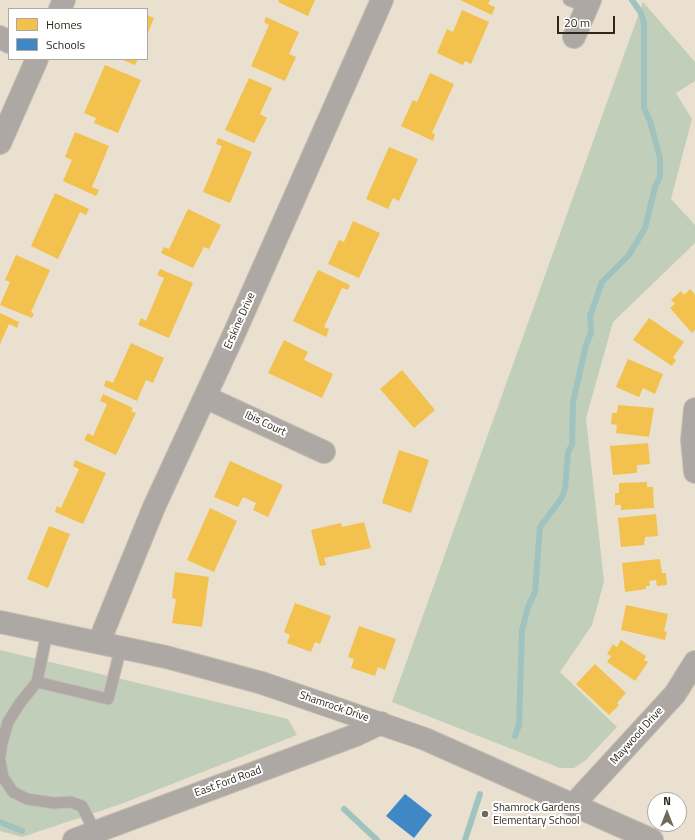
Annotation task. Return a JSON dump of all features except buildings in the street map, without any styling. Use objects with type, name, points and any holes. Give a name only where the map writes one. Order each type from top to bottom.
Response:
[{"type":"street","name":"Erskine Drive","points":[[99,642],[154,507],[205,397],[382,0]]},
{"type":"street","points":[[574,37],[582,2]]},
{"type":"street","points":[[0,143],[37,60]]},
{"type":"street","name":"Ibis Court","points":[[205,397],[324,452]]},
{"type":"street","points":[[695,409],[692,440],[695,472]]},
{"type":"street","name":"Shamrock Drive","points":[[0,622],[99,642],[218,670],[381,723],[425,739],[652,840]]},
{"type":"street","name":"Maywood Drive","points":[[573,805],[675,694],[695,662]]},
{"type":"street","name":"East Ford Road","points":[[74,840],[356,735],[381,723]]},
{"type":"lane","points":[[0,756],[8,722],[20,703],[37,682],[47,632]]},
{"type":"lane","points":[[37,682],[108,699],[121,647]]},
{"type":"lane","points":[[0,761],[3,777],[13,792],[27,799],[54,803],[71,802],[82,806],[95,832]]},
{"type":"green space","points":[[643,2],[695,62],[695,81],[676,93],[692,119],[671,199],[695,225],[695,243],[613,322],[586,418],[604,582],[592,625],[560,672],[617,727],[585,761],[574,768],[560,768],[392,702]]},
{"type":"green space","points":[[0,650],[288,719],[297,735],[121,804],[22,837],[0,831]]},
{"type":"waterway","points":[[515,736],[519,725],[522,630],[528,607],[535,592],[540,527],[561,499],[565,489],[568,452],[572,445],[573,402],[586,345],[591,333],[590,316],[602,282],[629,255],[645,228],[655,187],[660,177],[660,158],[650,121],[644,108],[644,24],[641,13],[632,0]]},
{"type":"waterway","points":[[465,840],[480,794]]},
{"type":"waterway","points":[[344,809],[377,840]]},
{"type":"waterway","points":[[0,822],[22,831]]},
{"type":"place","name":"Shamrock Gardens Elementary School","points":[[485,814]]}]
